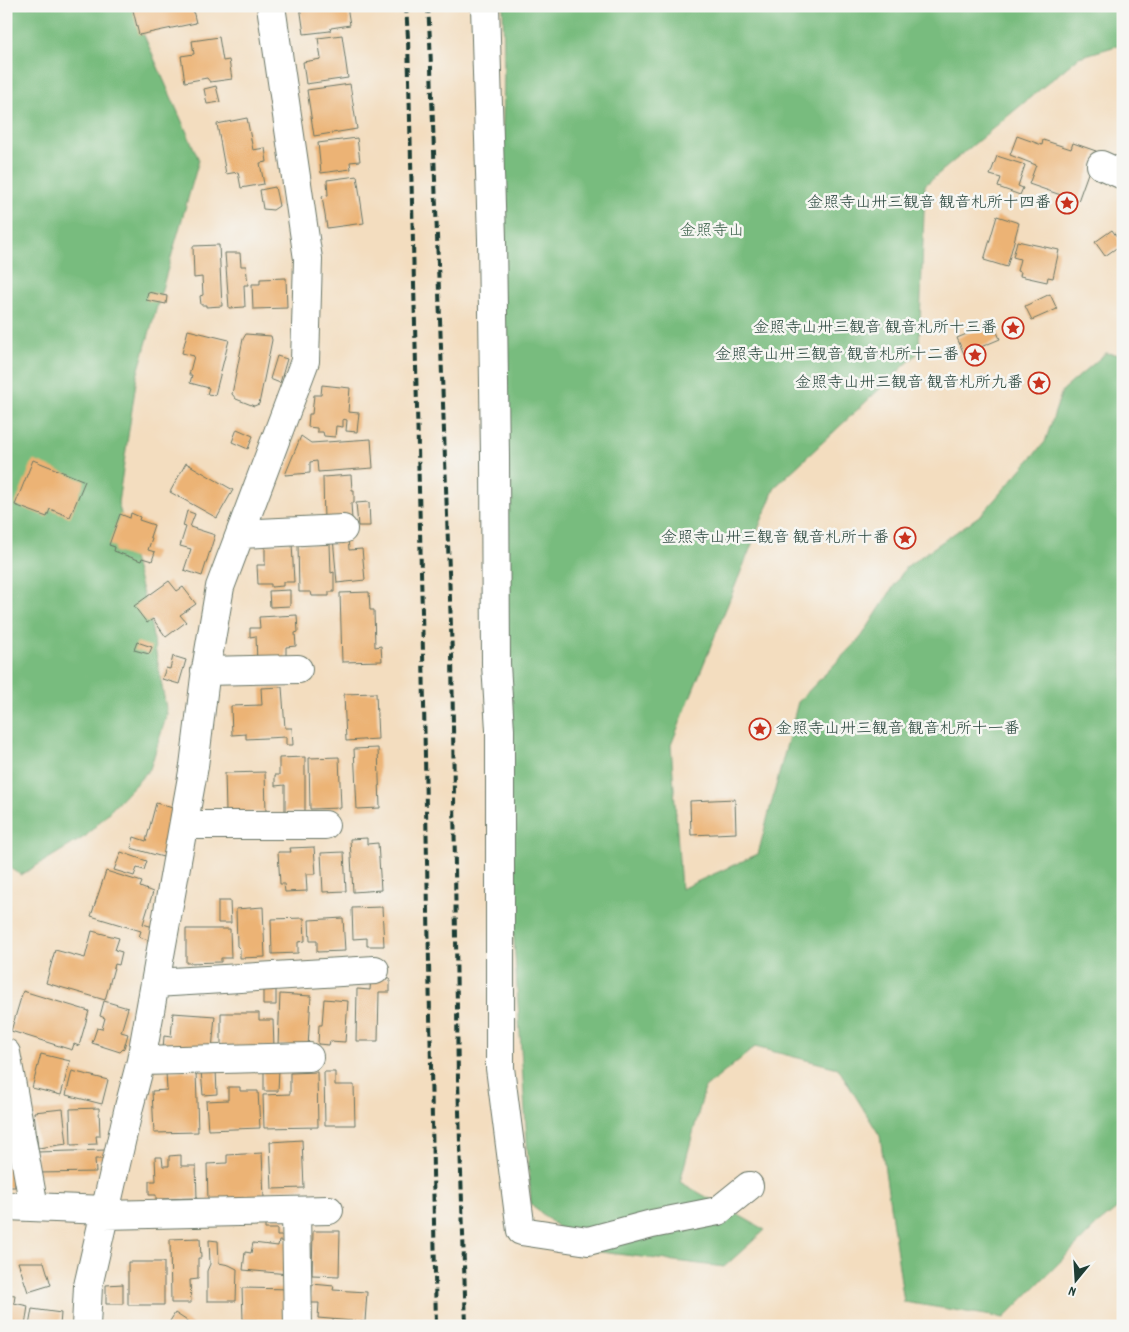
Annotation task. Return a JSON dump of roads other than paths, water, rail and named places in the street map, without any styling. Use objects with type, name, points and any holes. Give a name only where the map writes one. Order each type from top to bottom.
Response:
[{"type":"street","points":[[86,1326],[88,1286],[141,1061],[184,825],[220,587],[305,361],[308,259],[271,6]]},
{"type":"street","points":[[485,6],[492,240],[496,664],[500,730],[500,1068],[521,1231],[588,1241],[652,1224],[718,1211],[749,1186]]},
{"type":"street","points":[[240,534],[343,528]]},
{"type":"street","points":[[206,672],[298,669]]},
{"type":"street","points":[[184,825],[325,825]]},
{"type":"street","points":[[155,983],[375,970]]},
{"type":"street","points":[[141,1061],[309,1057]]},
{"type":"street","points":[[7,1059],[34,1207]]},
{"type":"street","points":[[6,1206],[105,1213],[329,1210]]},
{"type":"street","points":[[296,1211],[298,1326]]},
{"type":"railway","points":[[406,6],[423,653],[436,1326]]},
{"type":"railway","points":[[428,6],[452,655],[458,1080],[466,1326]]},
{"type":"place","name":"金照寺山卅三観音 観音札所十四番","points":[[1067,203]]},
{"type":"place","name":"金照寺山卅三観音 観音札所十三番","points":[[1013,328]]},
{"type":"place","name":"金照寺山卅三観音 観音札所十二番","points":[[975,355]]},
{"type":"place","name":"金照寺山卅三観音 観音札所九番","points":[[1039,383]]},
{"type":"place","name":"金照寺山卅三観音 観音札所十番","points":[[905,538]]},
{"type":"place","name":"金照寺山卅三観音 観音札所十一番","points":[[760,729]]},
{"type":"park label","name":"金照寺山","points":[[712,231]]}]
